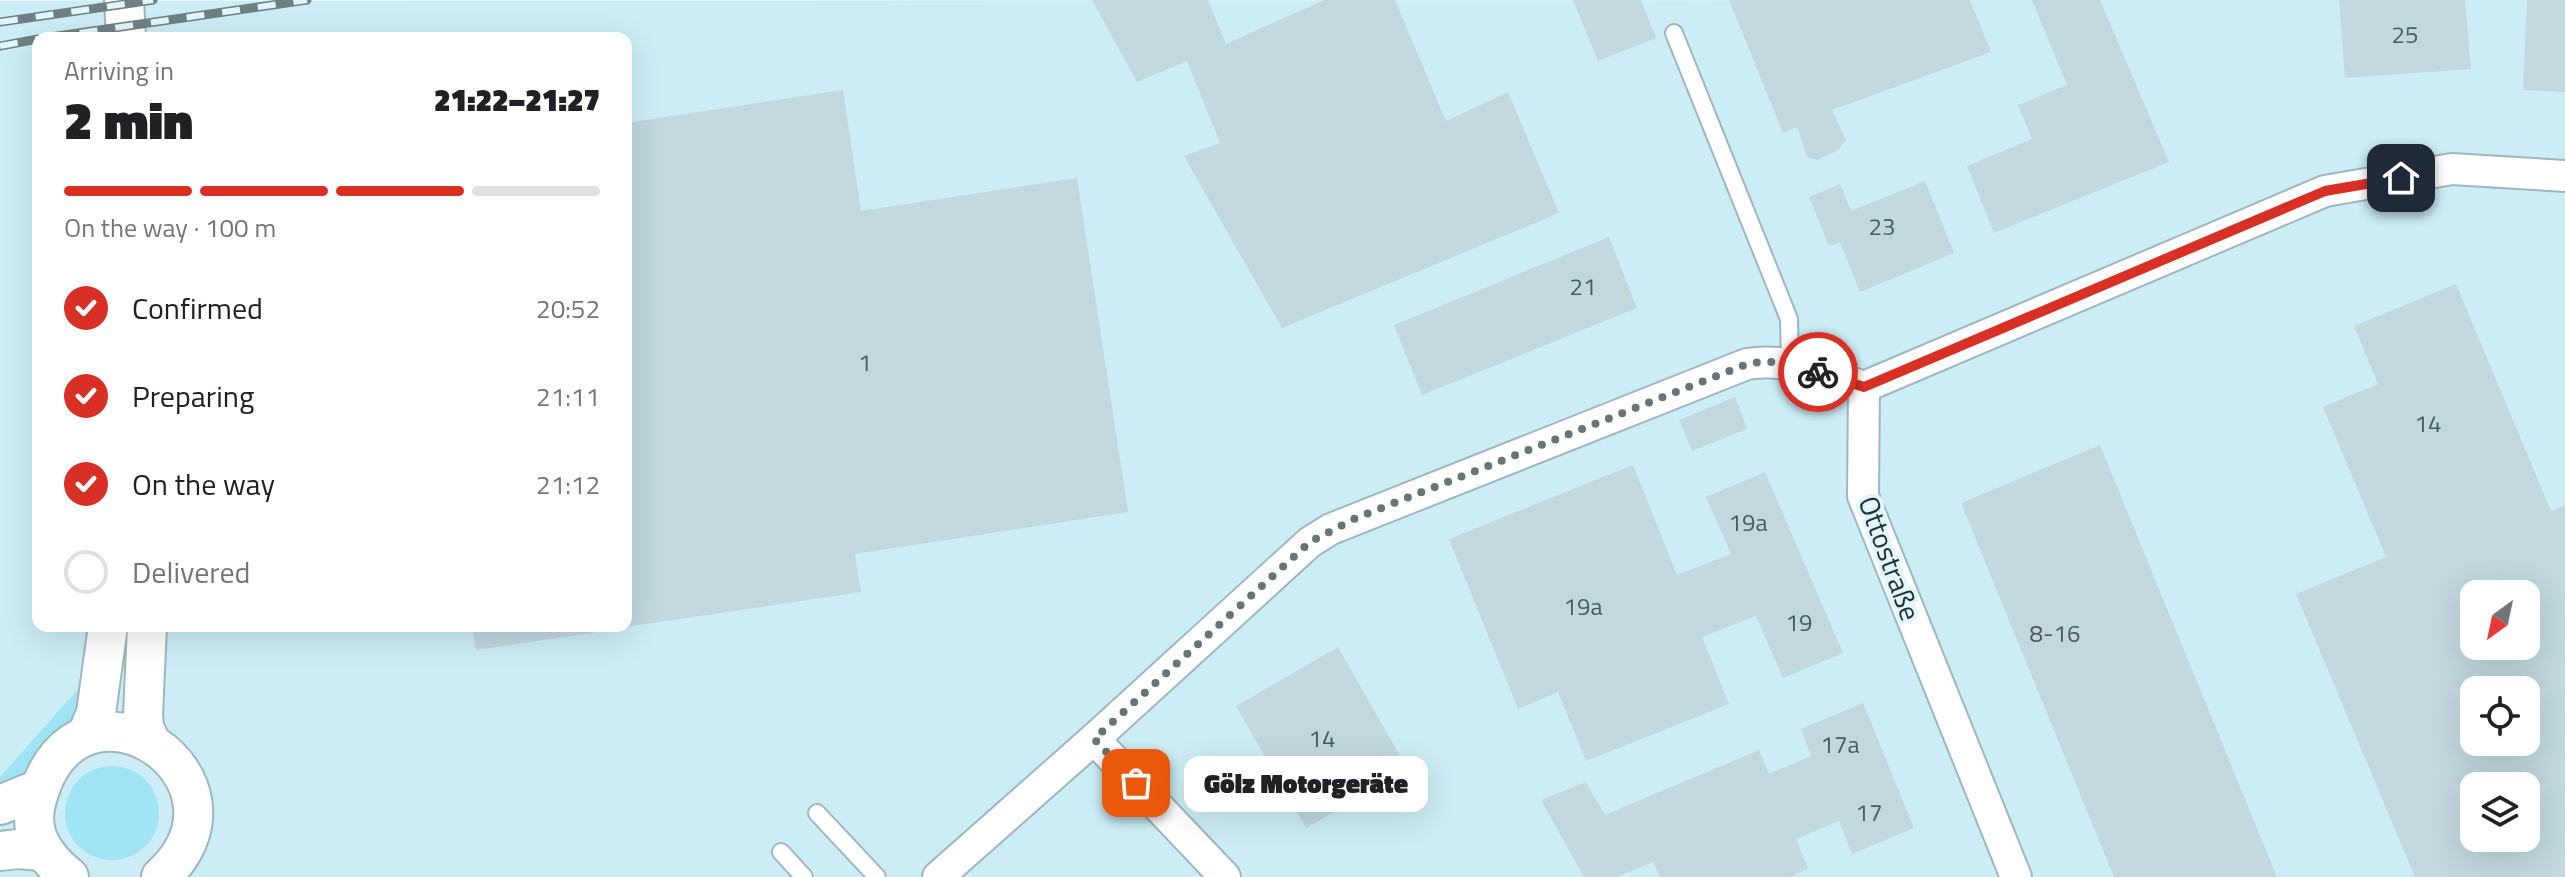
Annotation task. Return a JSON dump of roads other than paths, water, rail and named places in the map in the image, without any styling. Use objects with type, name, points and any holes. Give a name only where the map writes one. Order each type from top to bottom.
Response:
[{"type":"street","points":[[124,0],[126,32]]},
{"type":"street","points":[[938,877],[1310,542],[1331,529],[1747,364],[1767,360],[1790,363],[1864,387],[2325,191],[2452,169],[2565,176]]},
{"type":"street","name":"Ottostraße","points":[[1864,387],[1863,496],[2016,877]]},
{"type":"street","points":[[87,735],[96,713],[107,632]]},
{"type":"street","points":[[147,632],[144,727],[150,741],[182,774],[190,788],[194,805],[190,835],[184,849],[163,876]]},
{"type":"street","points":[[69,877],[42,851],[34,821],[39,789],[58,756],[87,735],[108,731],[150,741]]},
{"type":"street","points":[[1094,739],[1225,877]]},
{"type":"street","points":[[0,805],[39,789]]},
{"type":"street","points":[[0,851],[42,851]]},
{"type":"lane","points":[[1674,33],[1789,319],[1790,363]]},
{"type":"lane","points":[[817,813],[877,877]]},
{"type":"lane","points":[[781,852],[804,877]]},
{"type":"railway","points":[[0,22],[153,0]]},
{"type":"railway","points":[[86,32],[307,0]]},
{"type":"railway","points":[[0,46],[32,40]]},
{"type":"place","name":"Gölz Motorgeräte","points":[[1136,783]]}]
